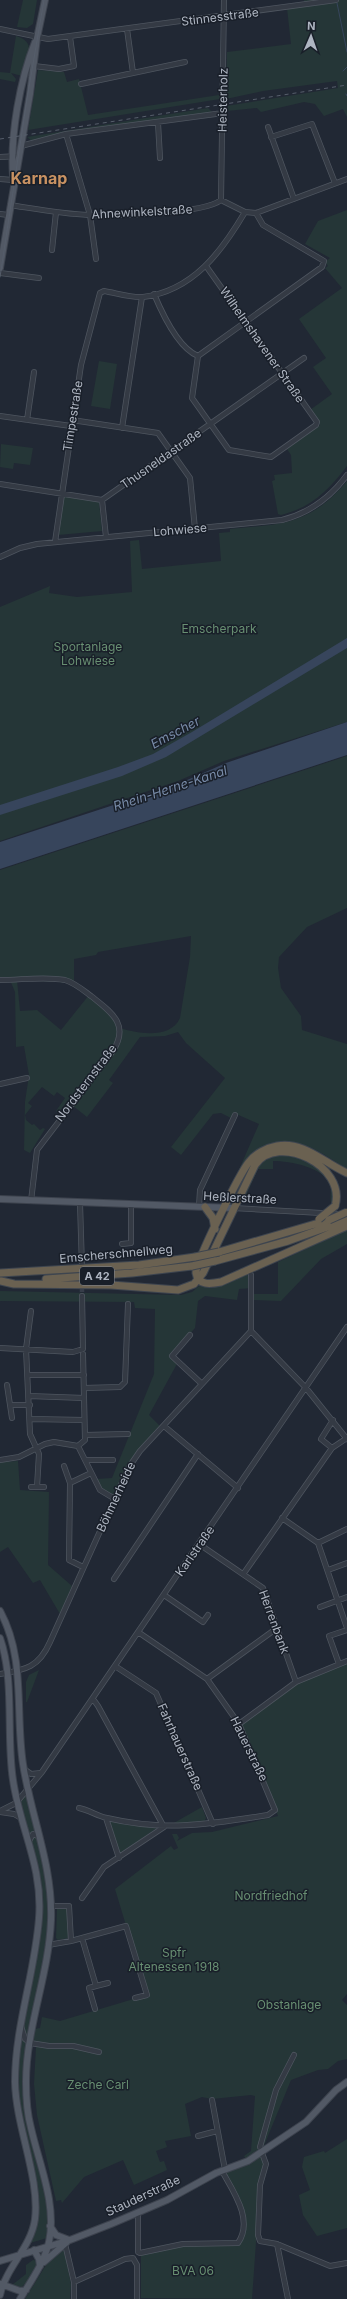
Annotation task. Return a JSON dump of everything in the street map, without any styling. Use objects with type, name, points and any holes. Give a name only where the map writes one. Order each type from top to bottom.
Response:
[{"type":"highway","points":[[347,1173],[299,1147],[277,1146],[259,1153],[248,1163],[224,1208],[196,1270],[199,1279],[210,1284],[220,1282],[347,1226]]},
{"type":"highway","points":[[1,1281],[14,1284],[111,1285],[178,1290],[189,1287],[199,1279],[257,1162],[272,1152],[285,1151],[305,1155],[334,1176],[340,1189],[335,1206],[319,1218],[277,1233],[275,1237]]},
{"type":"highway","points":[[202,1207],[213,1218],[215,1229]]},
{"type":"highway","name":"Emscherschnellweg","points":[[0,1273],[139,1265],[195,1257],[275,1237],[347,1213]]},
{"type":"highway","name":"Emscherschnellweg","points":[[1,1281],[88,1277],[192,1266],[288,1241],[347,1220]]},
{"type":"main road","points":[[0,268],[13,180],[22,146],[34,66],[41,0]]},
{"type":"main road","points":[[40,18],[45,0]]},
{"type":"main road","points":[[13,180],[12,156],[18,106],[37,38]]},
{"type":"main road","name":"Heßlerstraße","points":[[0,1199],[233,1208]]},
{"type":"main road","points":[[0,1611],[11,1634],[18,1670],[24,1768],[27,1790],[46,1862],[51,1906],[48,1945],[33,2024],[26,2082],[30,2126],[48,2196],[50,2226],[48,2246],[40,2266],[20,2299]]},
{"type":"main road","points":[[0,1638],[4,1654],[3,1674],[10,1757],[16,1803],[36,1863],[39,1911],[21,2023],[15,2076],[16,2106],[35,2193],[33,2227],[21,2254],[2,2284],[0,2295]]},
{"type":"main road","name":"Stauderstraße","points":[[0,2261],[48,2246],[68,2242],[138,2213],[224,2171],[306,2122],[336,2090],[347,2082]]},
{"type":"main road","points":[[40,2266],[54,2252],[68,2242],[56,2235],[50,2226]]},
{"type":"main road","points":[[34,2250],[38,2255],[40,2266]]},
{"type":"main road","points":[[7,2276],[12,2289]]},
{"type":"main road","points":[[2,2284],[12,2289],[26,2290]]},
{"type":"street","name":"Heisterholz","points":[[221,200],[224,0]]},
{"type":"street","name":"Stinnesstraße","points":[[37,38],[70,37],[336,0]]},
{"type":"street","points":[[0,29],[13,30],[37,38]]},
{"type":"street","points":[[127,29],[133,73]]},
{"type":"street","points":[[34,66],[59,69],[74,66],[70,37]]},
{"type":"street","points":[[80,84],[185,62]]},
{"type":"street","points":[[22,146],[66,134],[158,123],[223,113]]},
{"type":"street","points":[[158,123],[160,158]]},
{"type":"street","points":[[271,137],[312,124],[335,184]]},
{"type":"street","points":[[268,127],[294,199]]},
{"type":"street","points":[[66,134],[90,215],[96,259]]},
{"type":"street","points":[[0,157],[19,156]]},
{"type":"street","points":[[0,179],[13,180]]},
{"type":"street","points":[[221,200],[245,212],[256,213],[347,179]]},
{"type":"street","name":"Ahnewinkelstraße","points":[[10,205],[56,212],[90,215],[189,210],[208,206],[221,200]]},
{"type":"street","points":[[52,250],[56,212]]},
{"type":"street","points":[[122,428],[142,297],[182,283],[206,266],[220,252],[245,212]]},
{"type":"street","points":[[210,424],[192,398],[198,356],[322,267],[324,261],[262,225],[256,213]]},
{"type":"street","points":[[0,214],[8,215]]},
{"type":"street","name":"Wilhelmshavener Straße","points":[[206,266],[317,424],[283,449],[268,457],[229,450],[210,424]]},
{"type":"street","points":[[0,272],[39,278]]},
{"type":"street","name":"Timpestraße","points":[[55,542],[81,365],[100,293],[104,291],[142,297]]},
{"type":"street","points":[[154,294],[162,314],[178,337],[190,352],[198,356]]},
{"type":"street","name":"Thusneldastraße","points":[[102,500],[304,358]]},
{"type":"street","points":[[27,420],[34,372]]},
{"type":"street","points":[[0,416],[71,426]]},
{"type":"street","points":[[72,420],[158,433],[190,478],[195,529]]},
{"type":"street","name":"Lohwiese","points":[[0,557],[26,546],[55,542],[276,522],[292,518],[320,504],[347,475]]},
{"type":"street","points":[[0,484],[102,500],[106,537]]},
{"type":"street","name":"Nordsternstraße","points":[[0,980],[54,979],[70,982],[110,1011],[118,1022],[120,1034],[113,1051],[37,1150],[32,1201]]},
{"type":"street","points":[[0,1084],[27,1078]]},
{"type":"street","points":[[202,1207],[200,1190],[235,1115]]},
{"type":"street","points":[[80,1202],[82,1268]]},
{"type":"street","points":[[122,1244],[131,1243],[131,1204]]},
{"type":"street","name":"Heßlerstraße","points":[[233,1208],[347,1213]]},
{"type":"street","points":[[244,1573],[332,1448],[347,1439],[306,1388],[251,1331],[251,1275]]},
{"type":"street","points":[[78,1446],[85,1440],[82,1296]]},
{"type":"street","points":[[84,1388],[120,1387],[125,1382],[128,1304]]},
{"type":"street","points":[[31,1311],[26,1349],[31,1419],[30,1440],[39,1454],[38,1487]]},
{"type":"street","name":"Karlstraße","points":[[0,1812],[16,1803],[27,1790],[93,1699],[347,1327]]},
{"type":"street","name":"Böhmerheide","points":[[3,1674],[37,1663],[46,1652],[129,1467],[164,1426],[251,1331]]},
{"type":"street","points":[[190,1335],[172,1356],[202,1384]]},
{"type":"street","points":[[0,1348],[83,1352]]},
{"type":"street","points":[[28,1375],[84,1376]]},
{"type":"street","points":[[7,1385],[12,1418]]},
{"type":"street","points":[[29,1396],[84,1398]]},
{"type":"street","points":[[10,1405],[30,1406]]},
{"type":"street","points":[[31,1419],[84,1420]]},
{"type":"street","points":[[332,1448],[321,1439],[333,1420]]},
{"type":"street","points":[[164,1426],[238,1488]]},
{"type":"street","points":[[85,1435],[128,1434]]},
{"type":"street","points":[[0,1460],[19,1457],[38,1446],[54,1442],[78,1446]]},
{"type":"street","points":[[78,1446],[100,1490],[115,1499]]},
{"type":"street","points":[[114,1579],[198,1454]]},
{"type":"street","points":[[86,1460],[113,1460]]},
{"type":"street","points":[[64,1466],[70,1483],[69,1560],[83,1567]]},
{"type":"street","points":[[70,1483],[91,1473]]},
{"type":"street","points":[[31,1487],[44,1487]]},
{"type":"street","points":[[282,1518],[318,1542],[347,1628],[330,1636],[339,1664]]},
{"type":"street","points":[[318,1542],[347,1529]]},
{"type":"street","name":"Herrenbank","points":[[199,1544],[244,1573],[263,1588],[296,1682]]},
{"type":"street","points":[[328,1570],[347,1563]]},
{"type":"street","points":[[164,1595],[203,1622],[208,1615]]},
{"type":"street","points":[[320,1607],[347,1597]]},
{"type":"street","points":[[207,1679],[277,1628]]},
{"type":"street","name":"Hauerstraße","points":[[138,1632],[207,1679],[239,1724],[274,1804],[274,1812],[268,1815],[213,1824]]},
{"type":"street","points":[[0,1660],[4,1654]]},
{"type":"street","points":[[239,1724],[296,1682],[347,1661]]},
{"type":"street","name":"Fahrhauerstraße","points":[[115,1666],[156,1693],[213,1824]]},
{"type":"street","points":[[93,1699],[164,1827]]},
{"type":"street","points":[[24,1768],[31,1774],[40,1773]]},
{"type":"street","points":[[79,1808],[106,1818],[164,1827],[213,1824]]},
{"type":"street","name":"Karlstraße","points":[[0,1812],[14,1814],[21,1818]]},
{"type":"street","points":[[106,1818],[119,1858]]},
{"type":"street","points":[[82,1898],[104,1867],[164,1827]]},
{"type":"street","points":[[28,1840],[34,1834],[40,1837]]},
{"type":"street","points":[[51,1906],[69,1906],[71,1941]]},
{"type":"street","points":[[48,1945],[71,1941],[126,1926],[146,1995],[135,1998]]},
{"type":"street","points":[[82,1938],[96,1986]]},
{"type":"street","points":[[95,2009],[89,1988],[108,1983]]},
{"type":"street","points":[[21,2023],[26,2026],[33,2024]]},
{"type":"street","points":[[21,2023],[26,2040],[30,2043],[50,2046],[72,2046],[99,2052]]},
{"type":"street","points":[[294,2055],[276,2090],[261,2150],[266,2164],[260,2185],[258,2237],[262,2242],[277,2244],[330,2266],[347,2263]]},
{"type":"street","points":[[138,2213],[139,2253],[183,2244],[238,2243],[241,2235],[242,2209],[224,2171],[212,2100]]},
{"type":"street","points":[[198,2136],[217,2131]]},
{"type":"street","points":[[68,2242],[74,2282],[74,2299]]},
{"type":"street","points":[[277,2244],[288,2299]]},
{"type":"street","points":[[74,2282],[125,2259],[135,2259],[137,2265],[137,2299]]},
{"type":"green space","points":[[23,0],[37,0],[33,24],[27,28],[17,27]]},
{"type":"green space","points":[[304,0],[347,0],[347,117],[343,109],[324,116],[315,104],[304,102],[261,112],[257,108],[227,111],[226,106],[338,88],[337,81],[263,91],[226,99],[227,52],[291,44],[287,8],[306,5]]},
{"type":"green space","points":[[16,36],[27,42],[29,52],[22,76],[11,73],[16,79],[15,82],[0,79],[0,72],[10,73]]},
{"type":"green space","points":[[38,70],[64,72],[67,82],[79,79],[88,115],[219,95],[220,99],[28,130]]},
{"type":"green space","points":[[208,108],[212,112],[63,133],[32,141],[27,137]]},
{"type":"green space","points":[[347,210],[347,466],[326,490],[310,503],[292,512],[281,515],[278,514],[272,481],[275,480],[274,475],[292,473],[291,455],[287,449],[320,425],[310,410],[332,394],[313,367],[326,358],[299,319],[342,288],[325,268],[328,266],[325,262],[330,258],[305,244],[318,221]]},
{"type":"green space","points":[[99,361],[117,364],[110,409],[91,406]]},
{"type":"green space","points":[[1,444],[33,448],[30,465],[14,463],[13,469],[0,467]]},
{"type":"green space","points":[[347,481],[347,722],[224,761],[178,781],[0,841],[0,607],[50,586],[49,593],[77,597],[132,592],[130,541],[139,540],[142,569],[221,561],[219,533],[230,532],[230,529],[265,526],[294,520],[321,506]]},
{"type":"green space","points":[[63,496],[99,502],[102,531],[58,535]]},
{"type":"green space","points":[[347,756],[347,908],[307,927],[279,957],[278,968],[281,988],[301,1016],[302,1030],[347,1044],[347,1169],[308,1146],[288,1143],[277,1144],[254,1153],[247,1159],[238,1172],[259,1124],[234,1113],[231,1118],[221,1113],[213,1114],[181,1155],[171,1147],[225,1078],[186,1043],[178,1032],[165,1036],[140,1037],[109,1080],[113,1083],[87,1117],[72,1105],[114,1051],[120,1028],[136,1032],[153,1033],[162,1032],[176,1025],[180,1018],[190,957],[191,936],[98,952],[96,955],[74,959],[74,983],[0,979],[0,870]]},
{"type":"green space","points":[[10,980],[17,980],[20,1011],[37,1010],[61,1030],[89,995],[103,1005],[112,1014],[118,1024],[119,1029],[118,1037],[114,1046],[102,1066],[73,1100],[70,1098],[58,1113],[56,1111],[65,1098],[57,1092],[54,1096],[42,1087],[28,1103],[32,1106],[25,1115],[26,1120],[32,1125],[34,1124],[40,1130],[43,1128],[45,1129],[30,1153],[24,1150],[25,1102],[29,1075],[24,1046],[16,1047],[15,992]]},
{"type":"green space","points":[[285,1153],[304,1158],[335,1180],[332,1205],[330,1186],[327,1179],[321,1174],[306,1166],[288,1162],[273,1161],[273,1169],[258,1169],[243,1202],[242,1199],[254,1170],[265,1158]]},
{"type":"green space","points":[[347,1230],[347,1244],[321,1259],[281,1301],[254,1300],[254,1294],[278,1294],[278,1262]]},
{"type":"green space","points":[[252,1273],[252,1288],[239,1289],[237,1300],[205,1296],[198,1301],[195,1328],[173,1353],[178,1362],[149,1415],[162,1428],[140,1451],[114,1498],[101,1489],[96,1479],[112,1478],[154,1374],[155,1309],[135,1308],[134,1302],[0,1301],[0,1291],[181,1295],[192,1292],[199,1286],[213,1288]]},
{"type":"green space","points":[[18,1461],[20,1490],[49,1492],[48,1565],[72,1586],[60,1614],[40,1580],[33,1583],[8,1547],[0,1552],[0,1462]]},
{"type":"green space","points":[[347,1662],[347,1994],[342,2000],[347,2005],[347,2059],[338,2061],[328,2069],[318,2070],[291,2080],[261,2153],[265,2162],[260,2185],[252,2299],[141,2298],[141,2253],[183,2244],[240,2244],[242,2210],[223,2171],[247,2161],[244,2156],[251,2151],[255,2096],[251,2095],[212,2099],[202,2097],[185,2104],[191,2136],[165,2141],[167,2147],[156,2151],[160,2162],[164,2161],[167,2170],[134,2185],[123,2160],[84,2177],[62,2203],[61,2200],[56,2201],[37,2115],[34,2084],[36,2047],[33,2036],[34,2029],[40,2028],[42,2017],[60,2021],[147,1995],[115,1889],[171,1846],[174,1850],[178,1848],[172,1834],[177,1834],[179,1838],[177,1841],[192,1833],[212,1832],[278,1816],[262,1770],[239,1724],[296,1683]]},
{"type":"green space","points":[[39,1670],[26,1702],[26,1682],[29,1675]]},
{"type":"green space","points":[[27,1791],[45,1863],[50,1906],[46,1946],[32,2016],[24,2082],[45,2191],[48,2213],[47,2238],[30,2243],[35,2234],[38,2213],[37,2192],[19,2106],[17,2068],[41,1894],[17,1803]]},
{"type":"green space","points":[[202,1807],[206,1818],[204,1822],[172,1824]]},
{"type":"green space","points":[[108,1820],[157,1828],[120,1854]]},
{"type":"green space","points":[[57,1908],[67,1908],[69,1938],[58,1940],[56,1938]]},
{"type":"green space","points":[[347,2139],[347,2228],[317,2236],[303,2215],[299,2195],[310,2190],[302,2167],[304,2157],[324,2151],[325,2153]]},
{"type":"green space","points":[[64,2247],[71,2284],[70,2299],[25,2299],[51,2257]]},
{"type":"green space","points":[[33,2260],[38,2261],[27,2283],[21,2287],[12,2285],[26,2274],[26,2265]]},
{"type":"water","points":[[347,638],[347,648],[166,757],[122,776],[0,815],[0,805],[118,767],[153,754]]},
{"type":"water","name":"Rhein-Herne-Kanal","points":[[347,722],[347,755],[0,869],[0,842],[178,784],[226,763]]},
{"type":"waterway","points":[[337,3],[347,52]]},
{"type":"waterway","points":[[343,71],[347,67]]},
{"type":"tunnel","points":[[82,1268],[82,1296]]},
{"type":"tram line","points":[[0,277],[27,99],[44,0]]},
{"type":"railway","points":[[0,139],[347,85]]},
{"type":"district","name":"Karnap","points":[[39,178]]},
{"type":"park label","name":"Emscherpark","points":[[219,629]]},
{"type":"park label","name":"Sportanlage Lohwiese","points":[[88,654]]},
{"type":"park label","name":"Nordfriedhof","points":[[271,1896]]},
{"type":"park label","name":"Spfr Altenessen 1918","points":[[174,1960]]},
{"type":"park label","name":"Obstanlage","points":[[289,2005]]},
{"type":"park label","name":"Zeche Carl","points":[[98,2085]]},
{"type":"park label","name":"BVA 06","points":[[193,2271]]},
{"type":"water label","name":"Emscher","points":[[175,732]]}]
